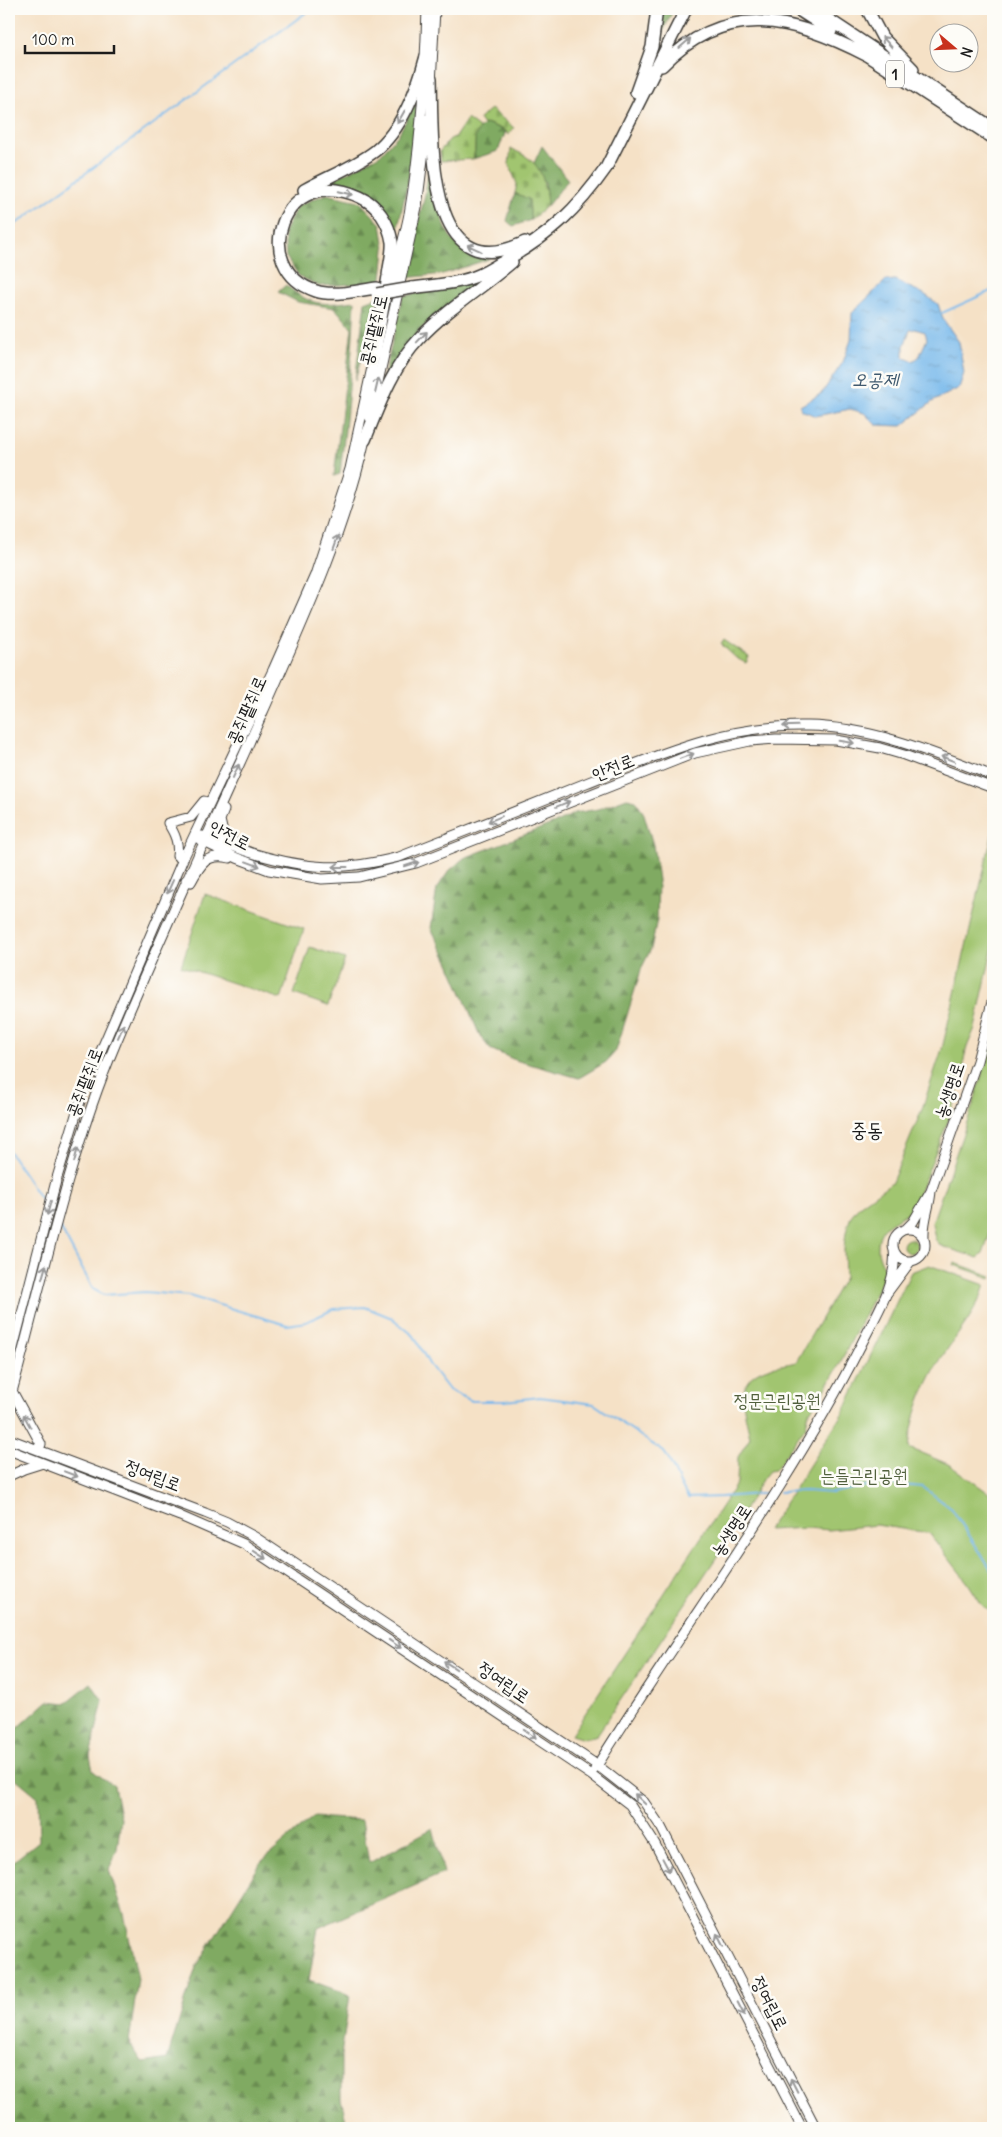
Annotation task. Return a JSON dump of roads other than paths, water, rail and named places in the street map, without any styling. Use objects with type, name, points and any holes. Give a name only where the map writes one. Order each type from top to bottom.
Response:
[{"type":"highway","points":[[639,94],[652,47],[657,9]]},
{"type":"highway","points":[[365,440],[386,389],[418,340],[439,319],[486,284],[534,241],[572,212],[589,192],[606,168],[680,9]]},
{"type":"highway","points":[[639,94],[686,9]]},
{"type":"highway","name":"1","points":[[797,9],[993,138]]},
{"type":"highway","name":"1","points":[[813,9],[993,128]]},
{"type":"highway","points":[[867,9],[882,37],[919,75],[949,99]]},
{"type":"highway","points":[[639,94],[671,54],[695,34],[722,20],[751,15],[792,21],[868,56]]},
{"type":"highway","points":[[426,56],[417,88],[410,102],[396,126],[376,150],[294,195],[281,210],[272,237],[276,257],[285,277],[298,289],[320,298],[377,291],[461,276],[534,241]]},
{"type":"highway","points":[[431,78],[435,165],[443,206],[454,233],[468,246],[484,252],[509,249],[534,241]]},
{"type":"highway","points":[[375,354],[392,243],[384,217],[362,198],[335,190],[318,191],[301,199],[290,208],[282,222],[279,234],[280,248],[285,264],[292,275],[301,283],[317,292],[377,291]]},
{"type":"street","name":"콩쥐팥쥐로","points":[[9,1364],[44,1226],[82,1095],[183,859],[273,670],[315,575],[350,469],[408,214],[416,162],[426,56],[427,9]]},
{"type":"street","name":"콩쥐팥쥐로","points":[[9,1403],[90,1106],[186,880],[333,549],[349,504],[417,207],[424,160],[435,9]]},
{"type":"street","name":"안전로","points":[[204,840],[294,865],[314,867],[345,868],[399,858],[675,749],[709,737],[752,728],[809,726],[859,732],[914,746],[993,776]]},
{"type":"street","name":"안전로","points":[[194,835],[237,858],[269,870],[322,879],[359,877],[416,863],[695,753],[750,741],[776,738],[836,740],[880,748],[993,788]]},
{"type":"street","points":[[223,800],[228,802],[220,820],[221,827],[223,833],[232,842],[238,844],[238,848]]},
{"type":"street","points":[[183,859],[177,856],[178,846],[174,833],[168,823],[191,817],[204,801],[209,803]]},
{"type":"street","points":[[186,880],[191,882],[200,866],[214,856],[237,858]]},
{"type":"street","name":"농생명로","points":[[931,1191],[974,1069],[993,998]]},
{"type":"street","points":[[886,1295],[895,1259],[894,1239],[897,1234],[913,1222],[931,1191]]},
{"type":"street","points":[[886,1295],[910,1262],[919,1259],[923,1255],[926,1247],[924,1220],[930,1202],[931,1191]]},
{"type":"street","points":[[906,1229],[919,1232],[924,1237]]},
{"type":"street","points":[[894,1250],[900,1258],[910,1262]]},
{"type":"street","points":[[28,1285],[34,1287],[30,1307],[30,1326]]},
{"type":"street","name":"농생명로","points":[[591,1775],[790,1468],[850,1366],[886,1295]]},
{"type":"street","points":[[12,1390],[41,1444],[39,1450]]},
{"type":"street","name":"정여립로","points":[[9,1439],[227,1522],[255,1537],[598,1765],[644,1802],[661,1827],[816,2128]]},
{"type":"street","name":"정여립로","points":[[9,1450],[217,1531],[244,1544],[591,1775],[630,1805],[655,1844],[802,2128]]},
{"type":"street","points":[[9,1476],[44,1463]]},
{"type":"street","points":[[287,1574],[294,1563]]},
{"type":"water","name":"오공제","points":[[895,280],[924,294],[938,304],[943,319],[959,342],[964,373],[959,388],[932,402],[902,426],[876,425],[864,413],[850,409],[816,416],[801,410],[800,406],[822,393],[843,362],[851,340],[852,313],[885,281]],"holes":[[[915,329],[925,332],[927,339],[919,357],[913,361],[904,358],[904,346],[910,330]]]},
{"type":"waterway","points":[[9,229],[311,9]]},
{"type":"waterway","points":[[942,313],[993,290]]},
{"type":"waterway","points":[[9,1151],[46,1207]]},
{"type":"waterway","points":[[59,1225],[93,1289],[104,1295],[145,1292],[189,1296],[287,1325],[306,1322],[334,1309],[365,1307],[392,1318],[414,1336],[429,1364],[449,1390],[472,1401],[505,1401],[540,1397],[594,1404],[664,1452],[688,1498],[772,1493]]},
{"type":"waterway","points":[[779,1492],[806,1491],[832,1493],[880,1483],[923,1487],[952,1509],[993,1572]]},
{"type":"district","name":"중동","points":[[867,1129]]},
{"type":"park label","name":"정문근린공원","points":[[777,1400]]},
{"type":"park label","name":"는들근린공원","points":[[864,1475]]}]
